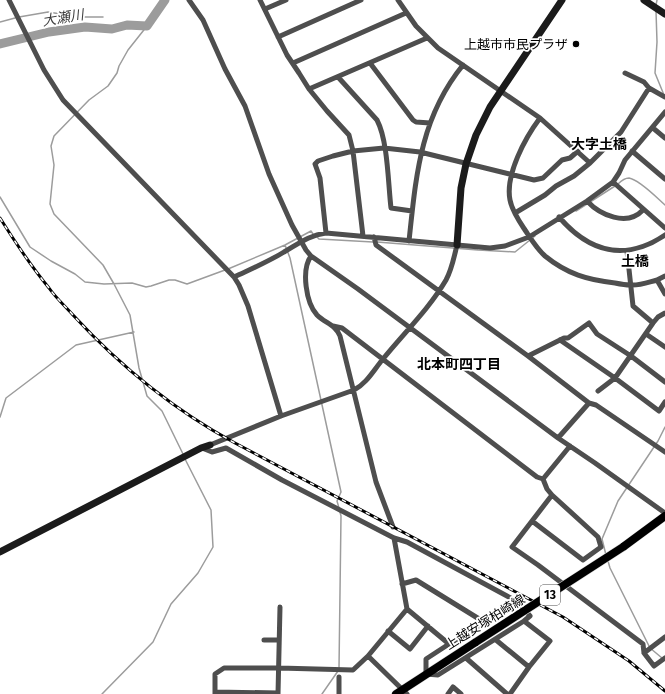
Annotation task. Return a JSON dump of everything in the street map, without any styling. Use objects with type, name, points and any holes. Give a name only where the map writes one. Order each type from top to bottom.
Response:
[{"type":"main road","name":"上越安塚柏崎線","points":[[402,693],[426,674],[623,547],[665,516]]},
{"type":"street","points":[[8,0],[44,70],[63,100],[234,278],[239,285],[248,306],[281,416]]},
{"type":"street","points":[[189,0],[203,20],[225,69],[245,106],[268,174],[300,242],[311,256],[411,328],[558,438],[665,513]]},
{"type":"street","points":[[260,0],[278,37],[309,89],[349,135],[353,152],[362,236]]},
{"type":"street","points":[[265,9],[286,0]]},
{"type":"street","points":[[278,37],[361,0]]},
{"type":"street","points":[[398,0],[406,13],[427,38],[438,48],[540,118],[590,163]]},
{"type":"street","points":[[0,552],[201,448],[364,385],[383,359],[411,328],[446,280],[453,264],[457,245],[461,188],[466,164],[482,120],[562,0]]},
{"type":"street","points":[[644,0],[665,14]]},
{"type":"street","points":[[293,63],[406,13]]},
{"type":"street","points":[[309,89],[427,38]]},
{"type":"street","points":[[370,63],[412,120],[416,122],[430,123]]},
{"type":"street","points":[[409,241],[420,152],[430,123],[445,91],[463,65]]},
{"type":"street","points":[[625,73],[644,82],[649,88],[665,97]]},
{"type":"street","points":[[338,77],[377,120],[380,127],[391,208],[412,211]]},
{"type":"street","points":[[515,214],[545,195],[556,186],[574,176],[590,163],[621,132],[649,88]]},
{"type":"street","points":[[234,278],[317,234],[326,233],[457,245],[497,247],[512,244],[529,237],[587,201],[613,182],[625,160],[665,112]]},
{"type":"street","points":[[540,118],[522,148],[510,184],[509,199],[515,214],[529,237],[545,256],[572,273],[591,280],[631,285],[657,280],[665,276]]},
{"type":"street","points":[[653,128],[665,138]]},
{"type":"street","points":[[326,233],[320,178],[315,164],[318,161],[333,156],[384,148],[420,152],[512,175],[539,180],[562,160],[570,158],[578,151]]},
{"type":"street","points":[[632,151],[665,180]]},
{"type":"street","points":[[613,182],[665,228]]},
{"type":"street","points":[[587,201],[598,211],[611,217],[624,218],[636,215],[644,210]]},
{"type":"street","points":[[559,217],[572,232],[590,244],[610,250],[627,250],[647,245],[665,235]]},
{"type":"street","points":[[374,237],[376,244],[496,334],[528,356],[590,403],[596,405],[665,452]]},
{"type":"street","points":[[627,250],[633,306],[653,323]]},
{"type":"street","points":[[311,256],[307,262],[305,281],[312,306],[318,316],[338,331],[340,336],[376,482],[393,527]]},
{"type":"street","points":[[657,280],[665,294]]},
{"type":"street","points":[[598,390],[615,378],[653,323],[658,317],[665,313]]},
{"type":"street","points":[[528,356],[564,338],[568,338],[589,323],[597,334],[631,356],[665,382]]},
{"type":"street","points":[[332,326],[342,328],[537,477],[543,479],[547,489],[552,495],[598,537],[601,547],[583,560],[532,522]]},
{"type":"street","points":[[646,334],[665,347]]},
{"type":"street","points":[[560,340],[659,411],[665,402]]},
{"type":"street","points":[[558,438],[590,403]]},
{"type":"street","points":[[543,479],[570,446]]},
{"type":"street","points":[[201,448],[212,452],[226,448],[282,480],[394,538],[407,542],[518,602],[530,616],[496,640],[438,675],[426,674],[426,659],[518,602]]},
{"type":"street","points":[[552,495],[512,547],[643,644],[644,653],[654,666],[665,658]]},
{"type":"street","points":[[394,538],[407,609],[449,644]]},
{"type":"street","points":[[402,584],[416,580],[484,622]]},
{"type":"street","points":[[280,606],[279,668],[278,693],[215,693],[214,674],[224,668],[279,668],[353,670],[368,656],[407,609]]},
{"type":"street","points":[[466,658],[509,694],[550,641],[524,621]]},
{"type":"street","points":[[388,631],[410,648],[428,626]]},
{"type":"street","points":[[644,653],[665,637]]},
{"type":"street","points":[[264,640],[279,640]]},
{"type":"street","points":[[496,640],[529,667]]},
{"type":"street","points":[[368,656],[402,693]]},
{"type":"street","points":[[339,678],[339,694]]},
{"type":"street","points":[[448,694],[453,688],[461,694]]},
{"type":"waterway","name":"大瀬川","points":[[0,44],[49,32],[85,27],[112,29],[127,25],[147,26],[165,0]]},
{"type":"waterway","points":[[656,5],[657,0]]},
{"type":"waterway","points":[[656,11],[657,42],[655,73],[664,95]]},
{"type":"waterway","points":[[19,17],[48,12],[80,17],[103,17]]},
{"type":"waterway","points":[[0,22],[15,18]]},
{"type":"waterway","points":[[147,26],[128,50],[119,66],[117,73],[108,86],[89,100],[54,136],[51,146],[54,165],[50,204],[54,214],[103,265],[114,284],[130,315],[139,368],[147,396],[162,411],[183,454]]},
{"type":"waterway","points":[[618,184],[626,179],[633,179],[665,205]]},
{"type":"waterway","points":[[576,211],[615,186]]},
{"type":"waterway","points":[[0,197],[30,247],[51,261],[75,274],[85,282],[104,284],[132,283],[146,287],[169,280],[175,280],[187,284],[225,270]]},
{"type":"waterway","points":[[228,269],[285,245],[311,231],[313,234]]},
{"type":"waterway","points":[[316,236],[319,239],[373,242]]},
{"type":"waterway","points":[[377,242],[515,252],[535,236]]},
{"type":"waterway","points":[[285,245],[290,258],[341,492],[337,501],[339,508]]},
{"type":"waterway","points":[[0,417],[6,398],[76,345],[134,332]]},
{"type":"waterway","points":[[606,555],[602,539],[618,501],[658,441],[665,427]]},
{"type":"waterway","points":[[102,694],[153,642],[171,604],[198,573],[213,547],[211,510],[185,459]]},
{"type":"waterway","points":[[339,668],[340,512]]},
{"type":"waterway","points":[[608,561],[610,568],[650,648],[662,658]]},
{"type":"waterway","points":[[322,694],[338,671]]},
{"type":"railway","points":[[0,218],[42,280],[58,299],[110,352],[149,386],[169,401],[212,430],[235,443],[563,617],[629,661],[665,691]]},
{"type":"place","name":"上越市市民プラザ","points":[[576,44]]},
{"type":"district","name":"大字土橋","points":[[599,144]]},
{"type":"district","name":"土橋","points":[[635,261]]},
{"type":"district","name":"北本町四丁目","points":[[459,364]]}]
